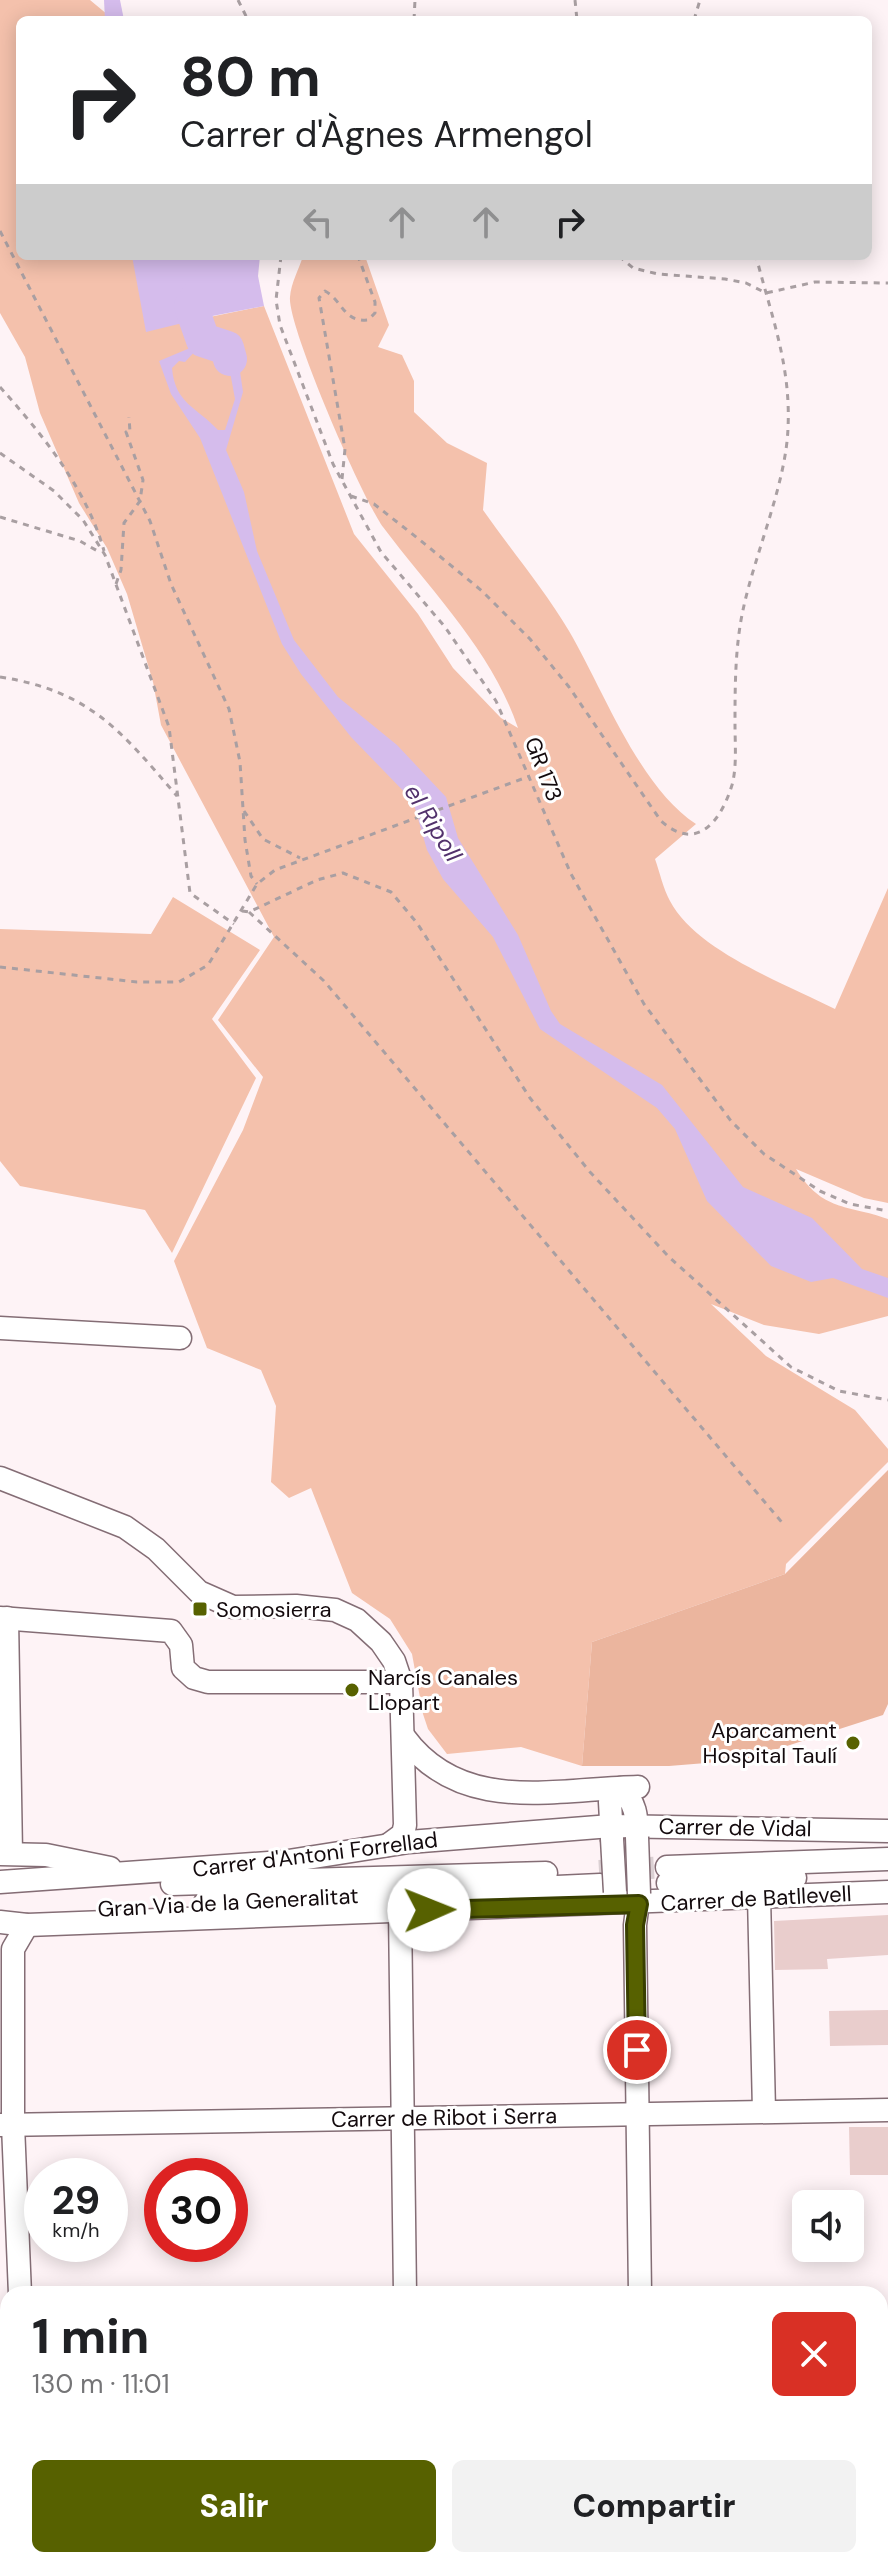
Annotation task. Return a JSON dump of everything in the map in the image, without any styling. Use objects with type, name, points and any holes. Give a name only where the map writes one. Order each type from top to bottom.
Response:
[{"type":"street","points":[[0,1328],[180,1338]]},
{"type":"street","points":[[0,1478],[125,1527],[156,1549],[199,1592],[233,1607],[296,1606],[335,1610],[370,1629],[394,1661],[401,1682],[405,1830],[388,1845]]},
{"type":"street","points":[[130,1873],[76,1859],[6,1854],[4,1618],[171,1631],[181,1645],[183,1668],[194,1678],[208,1682],[401,1682]]},
{"type":"street","points":[[404,1737],[416,1754],[435,1768],[480,1791],[510,1793],[629,1787]]},
{"type":"street","points":[[629,1787],[637,1831],[639,1899],[635,1925],[640,2286]]},
{"type":"street","points":[[604,1888],[611,1832],[610,1802],[629,1787]]},
{"type":"street","name":"Carrer d'Antoni Forrellad","points":[[0,1882],[282,1862],[388,1845],[583,1828]]},
{"type":"street","name":"Carrer de Vidal","points":[[583,1828],[611,1832],[888,1831]]},
{"type":"street","points":[[888,1859],[668,1875],[888,1873]]},
{"type":"street","name":"Gran Via de la Generalitat","points":[[0,1894],[189,1884],[604,1888]]},
{"type":"street","name":"Carrer de Batllevell","points":[[0,1922],[27,1925],[400,1910],[604,1888],[639,1899],[888,1892]]},
{"type":"street","name":"Gran Via de la Generalitat","points":[[0,1913],[604,1888]]},
{"type":"street","points":[[759,1896],[764,2111]]},
{"type":"street","points":[[400,1910],[405,2286]]},
{"type":"street","points":[[19,2286],[7,2125],[13,1949],[27,1925]]},
{"type":"street","name":"Carrer de Ribot i Serra","points":[[7,2125],[888,2110]]},
{"type":"path","points":[[0,231],[94,419],[140,501],[171,584],[229,709],[240,762],[242,808],[251,876],[257,884]]},
{"type":"path","name":"GR 173","points":[[281,260],[276,300],[280,325],[333,464],[381,552],[485,682],[510,727],[571,874],[627,976],[662,1030],[731,1121],[764,1154],[810,1185],[850,1204],[888,1211]]},
{"type":"path","points":[[342,479],[345,449],[319,298],[325,291],[333,295],[341,310],[359,321],[368,320],[375,313],[375,302],[359,260]]},
{"type":"path","points":[[624,260],[633,268],[658,274],[725,279],[746,283],[766,293],[815,282],[888,283]]},
{"type":"path","points":[[351,496],[374,504],[482,591],[530,639],[569,687],[661,821],[674,833],[689,836],[700,833],[714,821],[733,783],[735,681],[742,614],[782,467],[788,429],[787,381],[773,308],[757,260]]},
{"type":"path","points":[[0,387],[80,494],[95,519],[105,555],[169,727],[190,893],[234,924]]},
{"type":"path","points":[[116,584],[124,523],[140,501],[143,480],[126,432],[130,432],[129,417]]},
{"type":"path","points":[[0,453],[54,491],[83,520],[105,555]]},
{"type":"path","points":[[0,517],[80,541],[105,555]]},
{"type":"path","points":[[0,677],[41,685],[88,706],[129,739],[177,796]]},
{"type":"path","points":[[0,967],[137,982],[179,982],[208,965],[257,884],[275,870],[530,776]]},
{"type":"path","points":[[242,808],[263,839],[302,859]]},
{"type":"path","points":[[242,911],[249,912],[317,880],[343,873],[391,892],[417,923],[530,1098],[590,1172],[669,1257],[791,1367],[839,1391],[888,1400]]},
{"type":"path","points":[[249,912],[324,981],[785,1526]]},
{"type":"shaded area","points":[[0,0],[90,0],[109,16],[16,16],[16,260],[145,260],[195,320],[264,306],[354,534],[418,614],[453,668],[501,718],[518,728],[507,700],[477,647],[373,511],[300,341],[290,297],[301,260],[366,260],[389,325],[378,347],[402,355],[414,381],[414,412],[447,443],[487,463],[483,510],[569,631],[640,762],[657,786],[696,824],[655,859],[670,901],[683,919],[721,951],[835,1009],[888,888],[888,1203],[864,1198],[796,1169],[806,1183],[826,1200],[888,1219],[888,1316],[819,1334],[764,1325],[711,1304],[766,1356],[855,1410],[888,1449],[888,1462],[786,1564],[785,1574],[592,1642],[582,1766],[521,1747],[447,1754],[428,1729],[412,1654],[390,1619],[352,1593],[311,1488],[289,1498],[271,1482],[276,1406],[261,1370],[207,1348],[174,1261],[243,1130],[263,1077],[218,1020],[274,937],[161,725],[153,682],[127,594],[107,548],[79,503],[40,413],[25,357],[0,313]]},
{"type":"shaded area","points":[[173,897],[260,950],[212,1019],[256,1078],[172,1253],[145,1210],[20,1186],[0,1161],[0,929],[151,934]]},
{"type":"shaded area","points":[[888,1470],[888,1704],[883,1715],[743,1760],[669,1766],[582,1766],[592,1642],[785,1574]]},
{"type":"water","points":[[104,0],[120,0],[123,16],[105,16]]},
{"type":"water","points":[[133,260],[260,260],[258,276],[264,306],[202,318],[215,343],[226,340],[236,344],[243,392],[226,450],[244,492],[257,551],[294,640],[338,697],[397,745],[446,797],[458,838],[518,935],[551,1011],[560,1024],[662,1085],[743,1187],[812,1218],[862,1269],[888,1278],[888,1298],[833,1278],[811,1282],[771,1266],[707,1201],[675,1129],[657,1108],[540,1029],[493,937],[443,879],[427,850],[413,801],[351,737],[301,674],[282,644],[200,438],[171,394],[159,361],[190,348],[200,329],[195,320],[146,332]],"holes":[[[213,345],[226,350],[235,399],[225,430],[218,430],[182,397],[172,368],[179,361],[185,362],[198,348]]]},
{"type":"building","points":[[888,1915],[888,1955],[827,1959],[828,1969],[775,1970],[774,1921]]},
{"type":"building","points":[[888,2010],[888,2045],[830,2046],[829,2011]]},
{"type":"building","points":[[849,2127],[888,2127],[888,2175],[850,2175]]},
{"type":"waterway","name":"el Ripoll","points":[[224,260],[191,306],[203,340],[227,348],[230,359]]},
{"type":"tunnel","points":[[599,1871],[667,1867]]},
{"type":"place","name":"Somosierra","points":[[200,1609]]},
{"type":"place","name":"Narcís Canales Llopart","points":[[352,1690]]},
{"type":"place","name":"Aparcament Hospital Taulí","points":[[853,1743]]},
{"type":"route","points":[[429,1910],[639,1904],[635,1925],[637,2050]]}]
